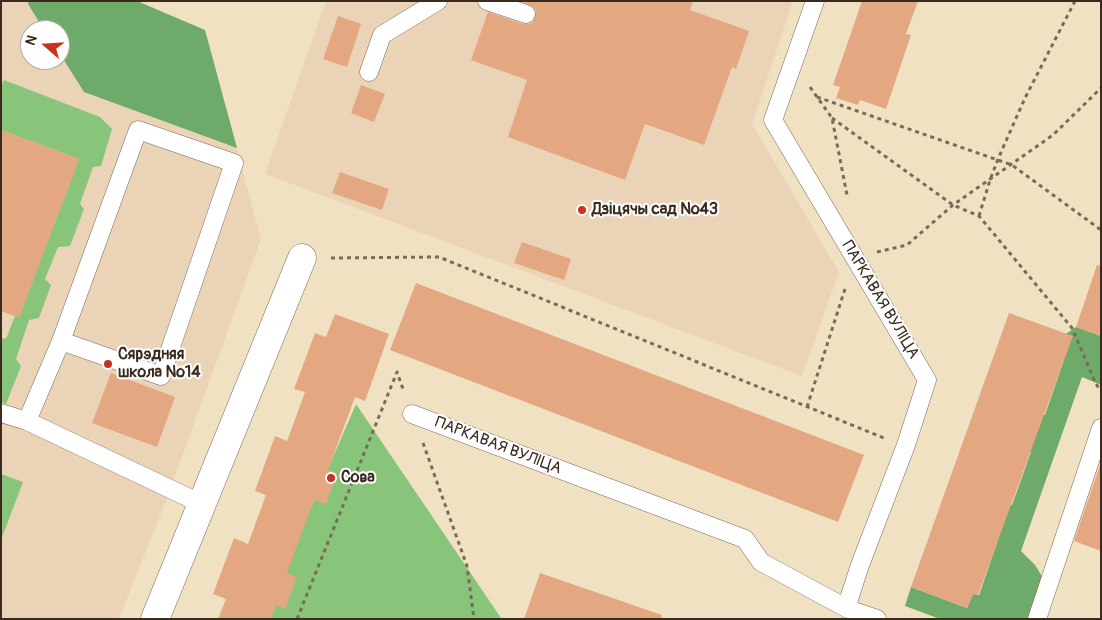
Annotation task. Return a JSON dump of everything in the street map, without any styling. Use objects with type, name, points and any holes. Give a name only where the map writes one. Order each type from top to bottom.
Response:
[{"type":"street","points":[[155,619],[302,258]]},
{"type":"lane","points":[[369,72],[382,35],[438,1]]},
{"type":"lane","points":[[487,1],[526,14]]},
{"type":"lane","name":"ПАРКАВАЯ ВУЛІЦА","points":[[815,1],[773,120],[927,380],[906,445],[860,565],[849,599],[848,610]]},
{"type":"lane","points":[[27,422],[60,341],[138,130],[234,163],[160,376],[60,341]]},
{"type":"lane","points":[[1,413],[27,422],[202,504]]},
{"type":"lane","name":"ПАРКАВАЯ ВУЛІЦА","points":[[412,414],[745,539],[761,562],[848,610],[877,619]]},
{"type":"lane","points":[[1037,619],[1101,428]]},
{"type":"path","points":[[979,216],[998,159],[1025,98],[1075,1]]},
{"type":"path","points":[[855,258],[907,245],[953,204],[1053,136],[1101,88]]},
{"type":"path","points":[[817,97],[1012,164],[1101,230]]},
{"type":"path","points":[[832,118],[953,204],[979,216],[1072,328],[1096,384],[1101,391]]},
{"type":"path","points":[[302,258],[439,257],[884,439],[906,445]]},
{"type":"path","points":[[297,619],[396,372],[467,566],[474,619]]},
{"type":"shaded area","name":"Сярэдняя школа №14","points":[[1,1],[137,1],[205,30],[261,239],[166,501],[119,619],[1,619]]},
{"type":"shaded area","name":"Дзіцячы сад №43","points":[[326,1],[793,1],[752,124],[839,272],[802,376],[265,174]]},
{"type":"green space","points":[[29,1],[137,1],[205,30],[237,148],[84,92],[70,70],[70,20],[38,20],[28,4]]},
{"type":"green space","points":[[4,80],[100,117],[112,129],[101,166],[93,167],[80,204],[84,209],[70,246],[58,247],[45,279],[51,285],[39,318],[29,320],[16,359],[21,366],[6,404],[1,402],[1,341],[3,338],[6,339],[15,316],[19,317],[79,159],[1,130],[1,87]]},
{"type":"green space","points":[[1076,327],[1101,336],[1101,385],[1082,377],[1021,551],[1035,565],[1043,578],[1029,619],[940,619],[905,606],[911,587],[967,608],[973,594],[979,595],[997,543],[1005,503],[1012,505],[1031,452],[1025,450],[1038,413],[1045,415],[1063,363],[1066,334]]},
{"type":"green space","points":[[356,404],[501,618],[501,619],[263,619]]},
{"type":"green space","points":[[1,474],[23,482],[1,540]]},
{"type":"building","points":[[521,1],[693,1],[690,10],[749,31],[736,69],[732,67],[704,145],[645,124],[625,180],[508,137],[527,80],[471,60],[488,12],[523,24],[533,22],[536,12],[534,7]]},
{"type":"building","points":[[862,1],[918,1],[906,34],[911,35],[886,109],[860,100],[858,105],[836,98],[840,87],[833,85]]},
{"type":"building","points":[[338,16],[361,24],[347,67],[323,59]]},
{"type":"building","points":[[361,85],[385,94],[374,122],[351,113]]},
{"type":"building","points":[[1,130],[79,159],[19,318],[1,311]]},
{"type":"building","points":[[340,172],[389,189],[382,210],[332,193]]},
{"type":"building","points":[[522,242],[571,259],[564,280],[514,263]]},
{"type":"building","points":[[1097,265],[1101,266],[1101,336],[1076,327]]},
{"type":"building","points":[[416,283],[864,455],[838,522],[390,350]]},
{"type":"building","points":[[1009,313],[1073,336],[978,595],[973,594],[967,608],[911,587]]},
{"type":"building","points":[[335,314],[389,334],[365,401],[355,397],[328,470],[337,473],[326,504],[314,500],[287,573],[297,577],[285,609],[276,605],[271,619],[218,619],[226,599],[213,594],[234,538],[248,544],[266,495],[255,491],[275,436],[287,441],[305,392],[294,389],[315,333],[326,337]]},
{"type":"building","points":[[111,373],[175,397],[157,447],[92,423]]},
{"type":"building","points":[[1101,462],[1101,551],[1074,541]]},
{"type":"building","points":[[540,573],[662,615],[661,619],[524,619]]},
{"type":"place","name":"Дзіцячы сад №43","points":[[582,210]]},
{"type":"place","name":"Сярэдняя школа №14","points":[[108,364]]},
{"type":"place","name":"Сова","points":[[331,478]]}]
